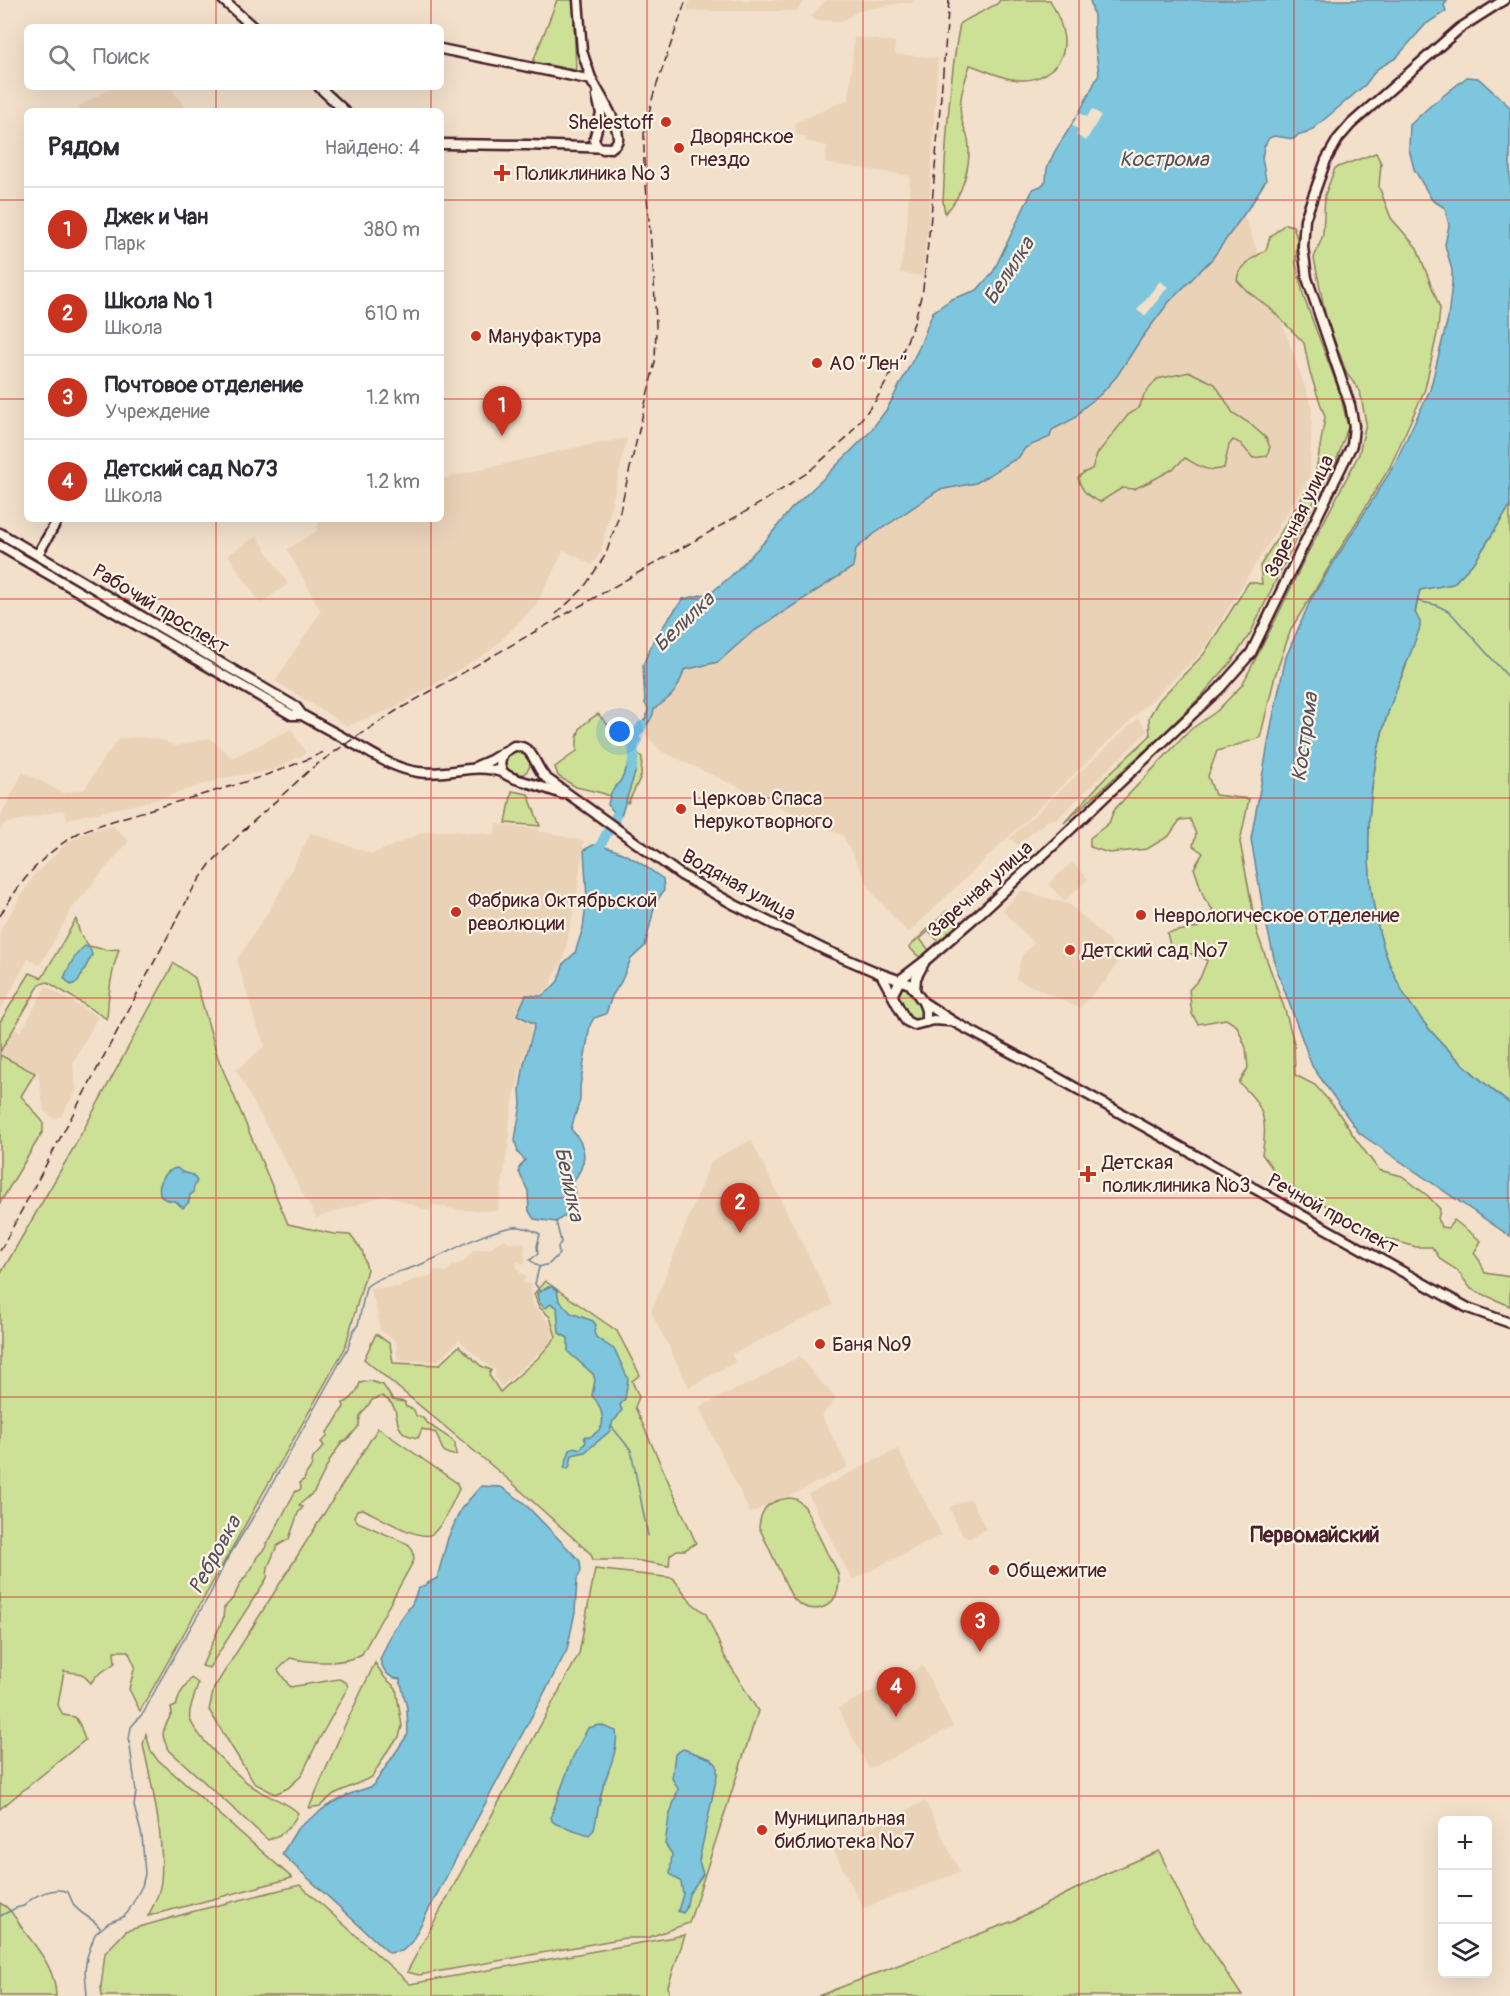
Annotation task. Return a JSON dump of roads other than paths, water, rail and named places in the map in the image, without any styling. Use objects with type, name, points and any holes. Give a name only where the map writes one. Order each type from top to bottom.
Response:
[{"type":"street","points":[[223,0],[250,24]]},
{"type":"street","points":[[578,0],[582,51],[601,113],[595,131],[595,143],[603,149]]},
{"type":"street","name":"Заречная улица","points":[[900,980],[998,896],[1186,721],[1251,653],[1352,445],[1354,426],[1350,405],[1307,278],[1303,247],[1305,219],[1326,160],[1338,139],[1352,124],[1460,28],[1504,0]]},
{"type":"street","points":[[444,50],[592,80],[606,104],[618,135],[617,143],[611,148],[603,149],[569,146],[444,144]]},
{"type":"street","points":[[322,90],[342,108]]},
{"type":"street","points":[[569,146],[584,141],[605,125],[616,130]]},
{"type":"street","points":[[38,554],[56,522]]},
{"type":"street","name":"Рабочий проспект","points":[[0,533],[296,707],[302,715],[388,764],[409,771],[428,773],[448,773],[474,767],[504,773]]},
{"type":"street","name":"Рабочий проспект","points":[[0,546],[281,709],[291,714],[302,715]]},
{"type":"street","points":[[474,767],[514,746],[523,747],[532,753],[535,763],[546,778],[573,799]]},
{"type":"street","points":[[504,752],[501,762],[504,773],[511,779],[521,780],[573,799]]},
{"type":"street","points":[[521,780],[529,776],[535,763]]},
{"type":"street","name":"Водяная улица","points":[[573,799],[681,874],[735,905],[825,950],[909,984],[915,990]]},
{"type":"street","points":[[926,960],[916,978],[915,990],[926,1010],[926,1022]]},
{"type":"street","points":[[881,974],[906,1021],[914,1025],[941,1019],[954,1022]]},
{"type":"street","points":[[893,994],[900,980]]},
{"type":"street","name":"Речной проспект","points":[[923,1002],[954,1022],[1468,1308],[1510,1323]]},
{"type":"water","name":"Кострома","points":[[1090,0],[1448,0],[1444,5],[1446,11],[1426,24],[1396,58],[1377,69],[1365,85],[1313,129],[1305,134],[1299,134],[1294,139],[1274,136],[1269,138],[1262,158],[1266,180],[1254,200],[1212,259],[1169,302],[1117,376],[1075,418],[1052,430],[1050,437],[1025,448],[1019,457],[976,483],[939,490],[856,549],[853,567],[751,633],[718,662],[684,670],[674,693],[654,709],[647,725],[633,737],[633,732],[646,718],[648,709],[645,703],[643,665],[654,639],[683,599],[711,593],[731,576],[767,539],[791,509],[869,433],[887,409],[919,348],[933,312],[952,299],[977,290],[993,272],[1033,189],[1046,181],[1047,168],[1055,151],[1079,113],[1099,74],[1094,37],[1094,16]]},
{"type":"water","name":"Кострома","points":[[1467,77],[1478,78],[1510,107],[1510,506],[1476,560],[1453,584],[1420,590],[1415,612],[1420,627],[1384,725],[1377,757],[1369,826],[1369,861],[1372,896],[1379,930],[1389,962],[1403,992],[1438,1039],[1465,1066],[1510,1104],[1510,1236],[1359,1133],[1312,1066],[1276,967],[1251,839],[1286,657],[1311,599],[1393,467],[1430,390],[1448,318],[1452,270],[1445,245],[1449,225],[1445,208],[1432,200],[1414,169],[1409,149],[1410,125]]},
{"type":"water","points":[[634,753],[636,770],[622,813],[617,820],[608,805],[609,799]]},
{"type":"water","points":[[593,845],[612,849],[639,862],[663,879],[664,890],[655,904],[645,946],[631,959],[612,996],[606,1014],[594,1018],[590,1025],[580,1100],[571,1129],[581,1143],[583,1163],[572,1183],[575,1193],[572,1215],[556,1222],[534,1219],[529,1211],[528,1191],[519,1172],[525,1160],[518,1153],[515,1140],[521,1104],[520,1089],[535,1024],[517,1015],[526,995],[541,996],[550,990],[558,981],[564,963],[575,953],[583,928],[587,898],[584,850]]},
{"type":"water","points":[[85,946],[90,948],[92,955],[78,982],[71,985],[64,978],[75,956]]},
{"type":"water","points":[[177,1168],[193,1175],[197,1181],[189,1202],[183,1208],[175,1201],[161,1197],[160,1193],[162,1179],[172,1169]]},
{"type":"water","points":[[548,1287],[557,1290],[559,1300],[571,1313],[593,1321],[596,1325],[594,1332],[596,1337],[615,1350],[628,1379],[625,1399],[620,1405],[622,1410],[613,1421],[610,1431],[585,1452],[572,1455],[568,1469],[564,1468],[570,1450],[574,1447],[580,1449],[586,1442],[585,1436],[590,1437],[598,1431],[602,1425],[602,1413],[592,1396],[595,1380],[593,1374],[568,1352],[568,1338],[559,1333],[557,1307],[551,1304],[546,1308],[538,1300],[537,1293]]},
{"type":"water","points":[[481,1486],[501,1487],[523,1502],[580,1561],[581,1571],[577,1579],[575,1612],[567,1650],[411,1943],[402,1951],[389,1953],[282,1854],[297,1829],[327,1806],[350,1794],[373,1786],[408,1734],[407,1708],[400,1679],[387,1673],[380,1660],[393,1630],[412,1604],[418,1589],[437,1578],[448,1538],[461,1509]]},
{"type":"water","points":[[600,1725],[616,1731],[617,1738],[594,1830],[589,1835],[556,1824],[552,1821],[551,1816],[572,1759],[588,1728]]},
{"type":"water","points":[[683,1749],[711,1759],[717,1765],[717,1775],[699,1861],[703,1874],[689,1894],[683,1913],[678,1911],[683,1894],[681,1882],[670,1874],[672,1854],[665,1844],[669,1817],[678,1789],[672,1778],[675,1754]]},
{"type":"waterway","points":[[1417,601],[1436,605],[1450,612],[1510,679]]},
{"type":"waterway","name":"Белилка","points":[[632,768],[633,745],[636,741],[633,737],[642,726]]},
{"type":"waterway","name":"Белилка","points":[[601,860],[600,846],[616,816]]},
{"type":"waterway","name":"Белилка","points":[[541,1292],[535,1284],[539,1267],[549,1264],[559,1254],[558,1247],[561,1242],[556,1221]]},
{"type":"waterway","name":"Ребровка","points":[[87,1996],[85,1971],[95,1934],[108,1923],[123,1917],[128,1912],[142,1886],[145,1874],[142,1836],[134,1806],[136,1792],[129,1739],[131,1727],[144,1712],[226,1561],[258,1509],[348,1348],[353,1331],[358,1325],[366,1287],[379,1279],[422,1264],[478,1238],[513,1227],[540,1234],[538,1254],[530,1260],[539,1267]]},
{"type":"waterway","name":"Белилка","points":[[611,1426],[631,1450],[648,1536]]},
{"type":"waterway","name":"Ребровка","points":[[0,1916],[24,1906],[33,1898],[44,1893],[63,1890],[68,1892],[77,1909],[100,1928]]},
{"type":"railway","points":[[556,614],[583,589],[606,554],[619,515],[655,362],[654,280],[644,161],[644,134],[653,96],[686,0]]},
{"type":"railway","points":[[0,1251],[193,889],[211,863],[244,830],[312,768],[396,711],[764,501],[807,473],[845,440],[876,400],[901,356],[914,323],[923,289],[949,0]]},
{"type":"railway","points":[[0,916],[34,868],[55,849],[80,832],[266,775],[326,751]]},
{"type":"place","name":"Shelestoff","points":[[666,122]]},
{"type":"place","name":"Дворянское гнездо","points":[[679,148]]},
{"type":"place","name":"Поликлиника № 3","points":[[502,173]]},
{"type":"place","name":"Мануфактура","points":[[476,336]]},
{"type":"place","name":"АО “Лен”","points":[[817,363]]},
{"type":"place","name":"Джек и Чан","points":[[502,436]]},
{"type":"place","name":"Церковь Спаса Нерукотворного","points":[[681,809]]},
{"type":"place","name":"Фабрика Октябрьской революции","points":[[456,912]]},
{"type":"place","name":"Неврологическое отделение","points":[[1141,915]]},
{"type":"place","name":"Детский сад №7","points":[[1070,950]]},
{"type":"place","name":"Детская поликлиника №3","points":[[1088,1174]]},
{"type":"place","name":"Школа № 1","points":[[740,1233]]},
{"type":"place","name":"Баня №9","points":[[820,1344]]},
{"type":"place","name":"Общежитие","points":[[994,1570]]},
{"type":"place","name":"Почтовое отделение","points":[[980,1652]]},
{"type":"place","name":"Детский сад №73","points":[[896,1717]]},
{"type":"place","name":"Муниципальная библиотека №7","points":[[762,1830]]},
{"type":"district","name":"Первомайский","points":[[1315,1535]]}]
